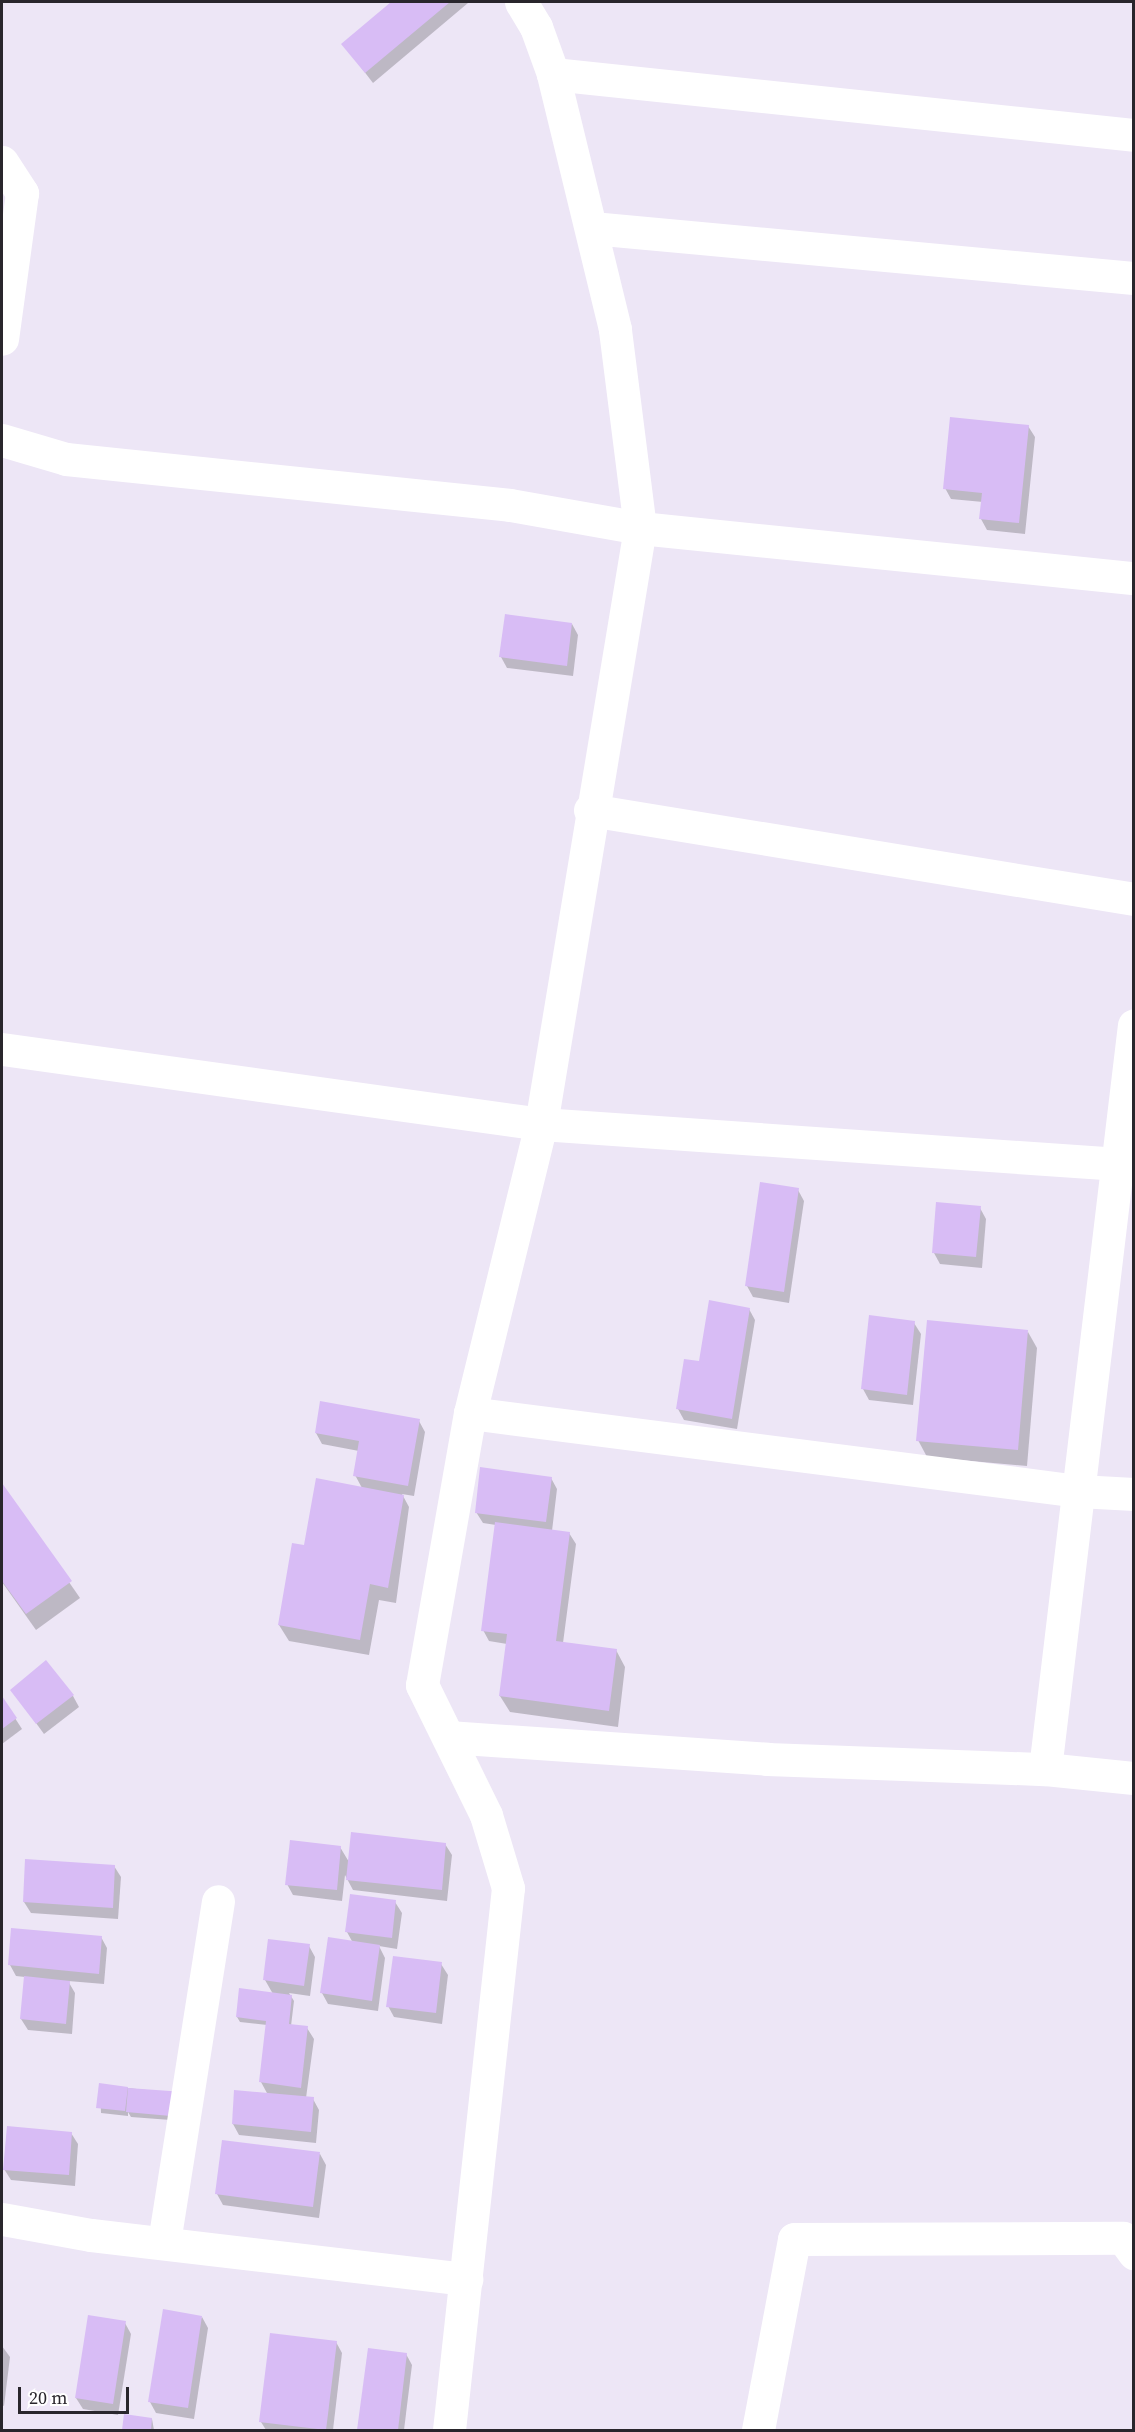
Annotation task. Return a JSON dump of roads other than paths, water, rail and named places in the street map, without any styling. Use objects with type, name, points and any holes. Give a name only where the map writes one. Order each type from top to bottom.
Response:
[{"type":"street","points":[[449,2430],[508,1888],[486,1815],[422,1685],[470,1413],[541,1124],[590,810],[640,528],[615,329],[553,74],[536,27],[522,2]]},
{"type":"street","points":[[553,74],[1134,135]]},
{"type":"street","points":[[2,162],[21,193],[2,339]]},
{"type":"street","points":[[592,228],[1134,278]]},
{"type":"street","points":[[2,440],[66,459],[510,505],[640,528],[1134,578]]},
{"type":"street","points":[[590,810],[1134,898]]},
{"type":"street","points":[[1045,1769],[1078,1491],[1125,1164],[1134,1024]]},
{"type":"street","points":[[2,1049],[541,1124],[1125,1164]]},
{"type":"street","points":[[470,1413],[1078,1491],[1134,1494]]},
{"type":"street","points":[[448,1737],[767,1760],[1045,1769],[1134,1778]]},
{"type":"street","points":[[164,2242],[218,1901]]},
{"type":"street","points":[[2,2218],[91,2235],[466,2279]]},
{"type":"street","points":[[758,2430],[794,2239],[1123,2238],[1134,2253]]}]
